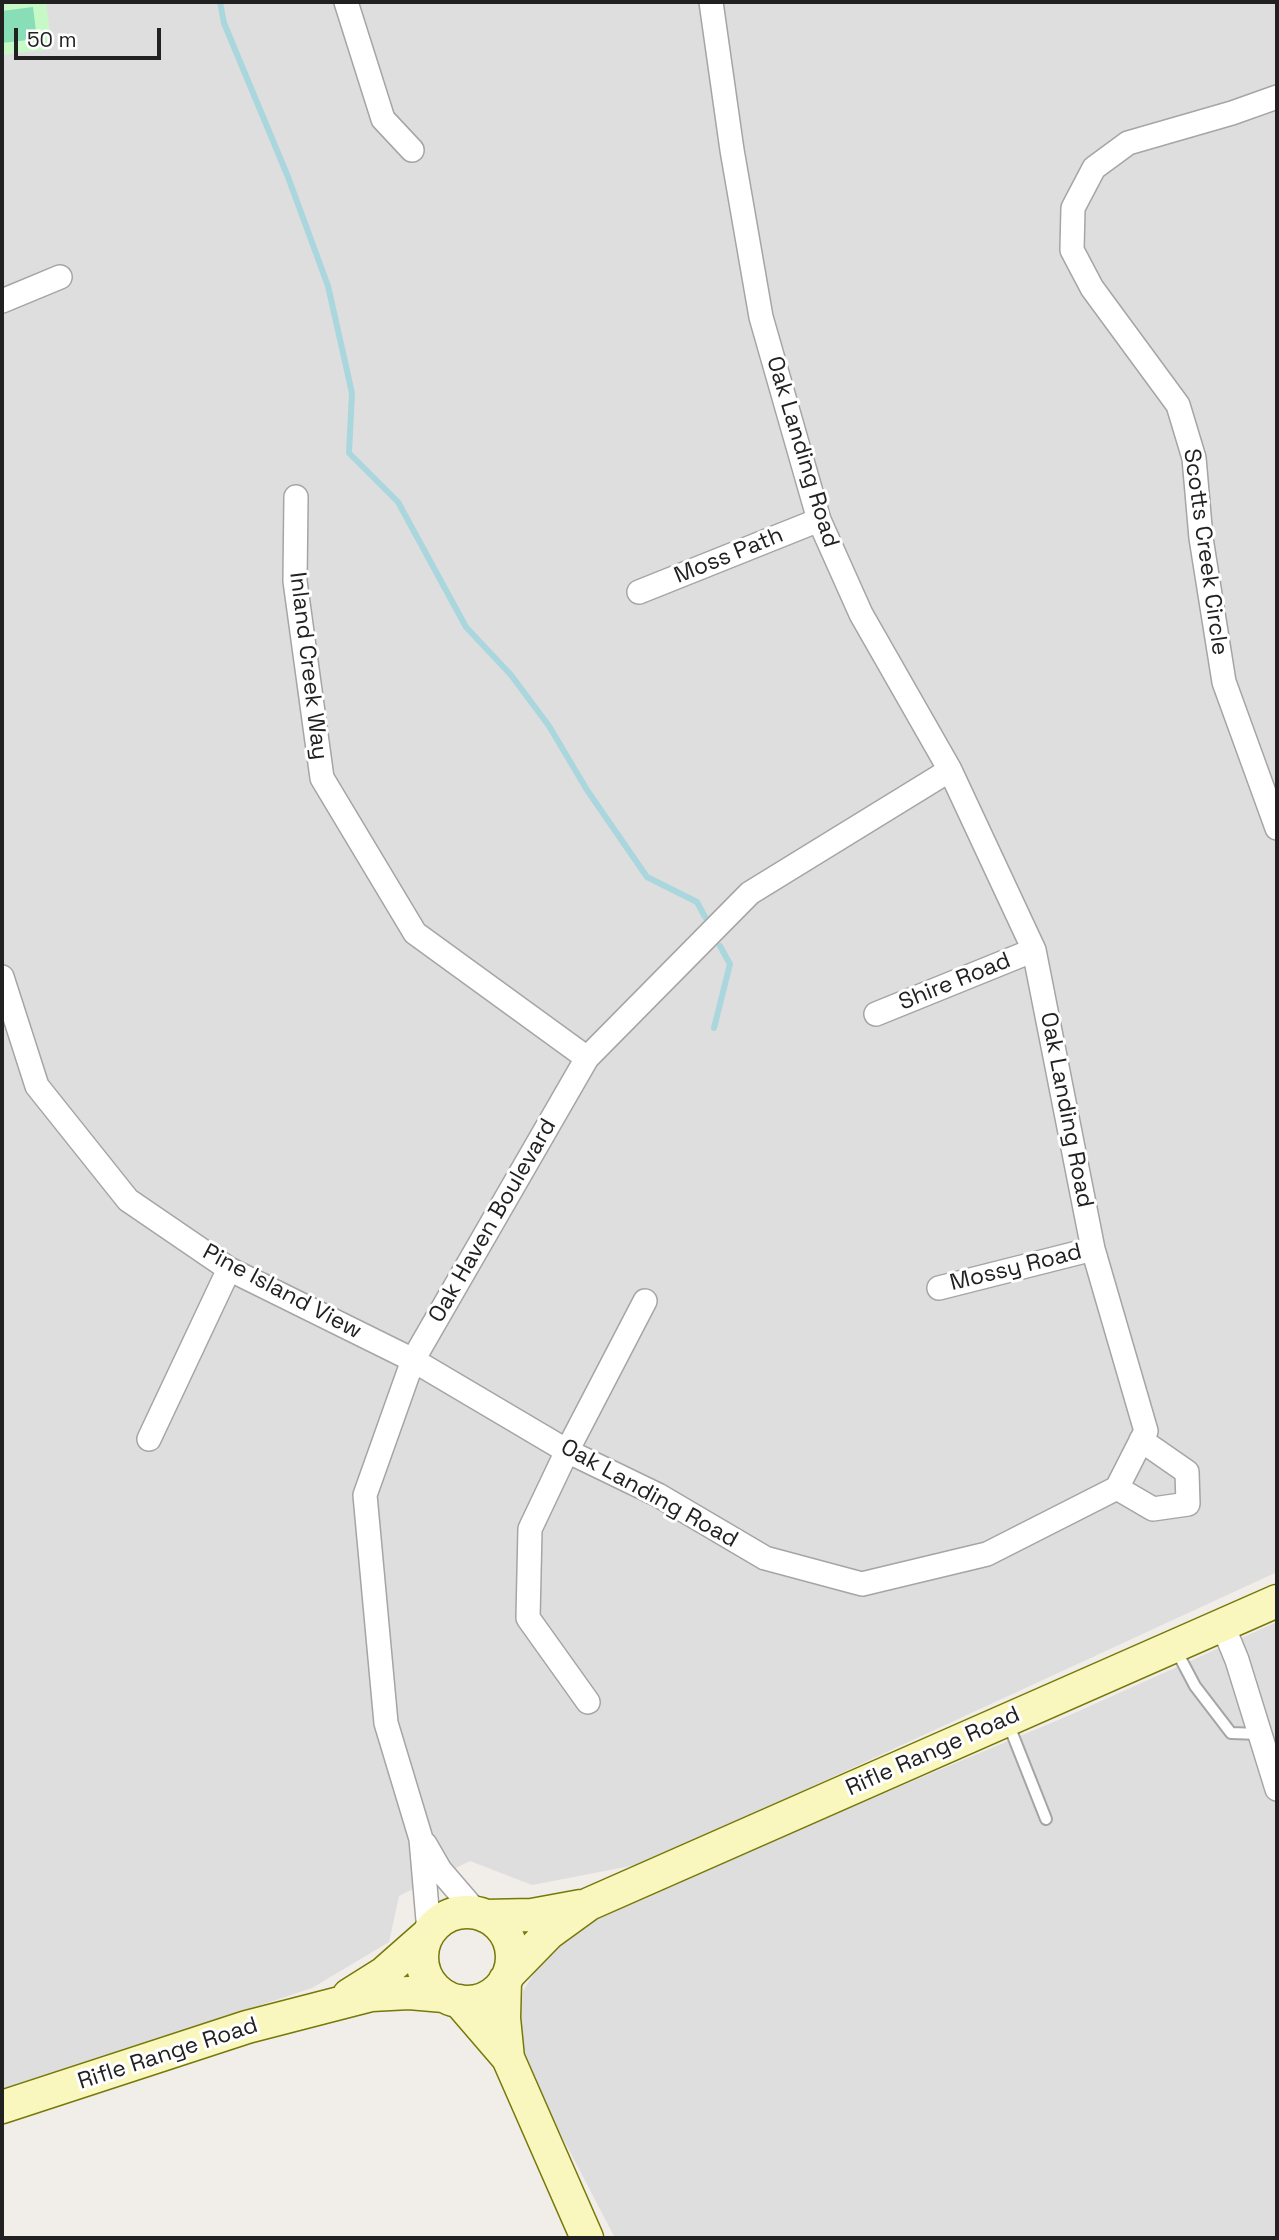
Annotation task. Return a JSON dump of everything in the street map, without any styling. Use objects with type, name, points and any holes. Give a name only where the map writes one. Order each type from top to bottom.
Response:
[{"type":"main road","name":"Rifle Range Road","points":[[507,1977],[549,1933],[589,1904],[1277,1601]]},
{"type":"main road","name":"Rifle Range Road","points":[[481,1915],[532,1915],[589,1904]]},
{"type":"main road","points":[[508,2058],[451,1999],[433,1987],[426,1976],[422,1949],[428,1934],[438,1922],[450,1915],[464,1912],[481,1915],[503,1930],[508,1940],[512,1952],[507,1977],[505,2024],[508,2058],[587,2238]]},
{"type":"main road","name":"Rifle Range Road","points":[[336,2004],[384,1973],[428,1934]]},
{"type":"main road","points":[[451,1999],[480,2000],[499,1989],[507,1977]]},
{"type":"main road","name":"Rifle Range Road","points":[[2,2107],[247,2027],[336,2004],[384,1994],[409,1993],[451,1999]]},
{"type":"street","points":[[346,2],[383,119],[412,150]]},
{"type":"street","name":"Oak Landing Road","points":[[413,1360],[567,1451],[657,1495],[765,1558],[862,1584],[987,1554],[1117,1488],[1146,1431],[1093,1249],[1034,950],[950,770],[861,614],[819,520],[761,317],[732,150],[711,2]]},
{"type":"street","name":"Scotts Creek Circle","points":[[1277,97],[1128,144],[1094,168],[1073,208],[1072,250],[1092,288],[1178,405],[1194,458],[1201,537],[1224,682],[1277,828]]},
{"type":"street","points":[[2,301],[60,277]]},
{"type":"street","name":"Inland Creek Way","points":[[296,496],[295,581],[322,778],[415,933],[587,1058]]},
{"type":"street","name":"Moss Path","points":[[639,592],[819,520]]},
{"type":"street","name":"Oak Haven Boulevard","points":[[428,1934],[421,1839],[386,1723],[365,1495],[413,1360],[587,1058],[750,893],[950,770]]},
{"type":"street","name":"Shire Road","points":[[876,1014],[1034,950]]},
{"type":"street","name":"Pine Island View","points":[[2,977],[37,1086],[128,1200],[229,1269],[413,1360]]},
{"type":"street","name":"Mossy Road","points":[[939,1288],[1093,1249]]},
{"type":"street","points":[[149,1438],[229,1269]]},
{"type":"street","points":[[588,1702],[528,1618],[530,1529],[645,1301]]},
{"type":"street","points":[[1117,1488],[1153,1508],[1188,1504],[1187,1472],[1141,1440]]},
{"type":"street","points":[[1223,1626],[1237,1660],[1277,1789]]},
{"type":"street","name":"Oak Haven Boulevard","points":[[421,1839],[440,1870],[481,1915]]},
{"type":"lane","points":[[1175,1647],[1195,1686],[1231,1733],[1260,1734]]},
{"type":"lane","points":[[1007,1720],[1046,1819]]},
{"type":"shaded area","points":[[2,2],[1277,2],[1277,1572],[646,1863],[532,1885],[470,1861],[399,1896],[389,1942],[312,1988],[2,2091]]},
{"type":"shaded area","points":[[1277,1622],[1277,2238],[615,2238],[555,2123],[518,2039],[523,1991],[539,1965],[582,1924],[742,1853],[1070,1715]]},
{"type":"green space","points":[[2,2],[46,2],[52,49],[2,55]]},
{"type":"green space","points":[[33,7],[37,39],[2,43],[2,11]]},
{"type":"waterway","points":[[220,2],[224,23],[288,177],[328,286],[352,393],[349,453],[398,502],[466,627],[511,675],[549,726],[587,790],[647,877],[697,902],[705,917]]},
{"type":"waterway","points":[[714,1028],[730,964],[720,946]]}]
